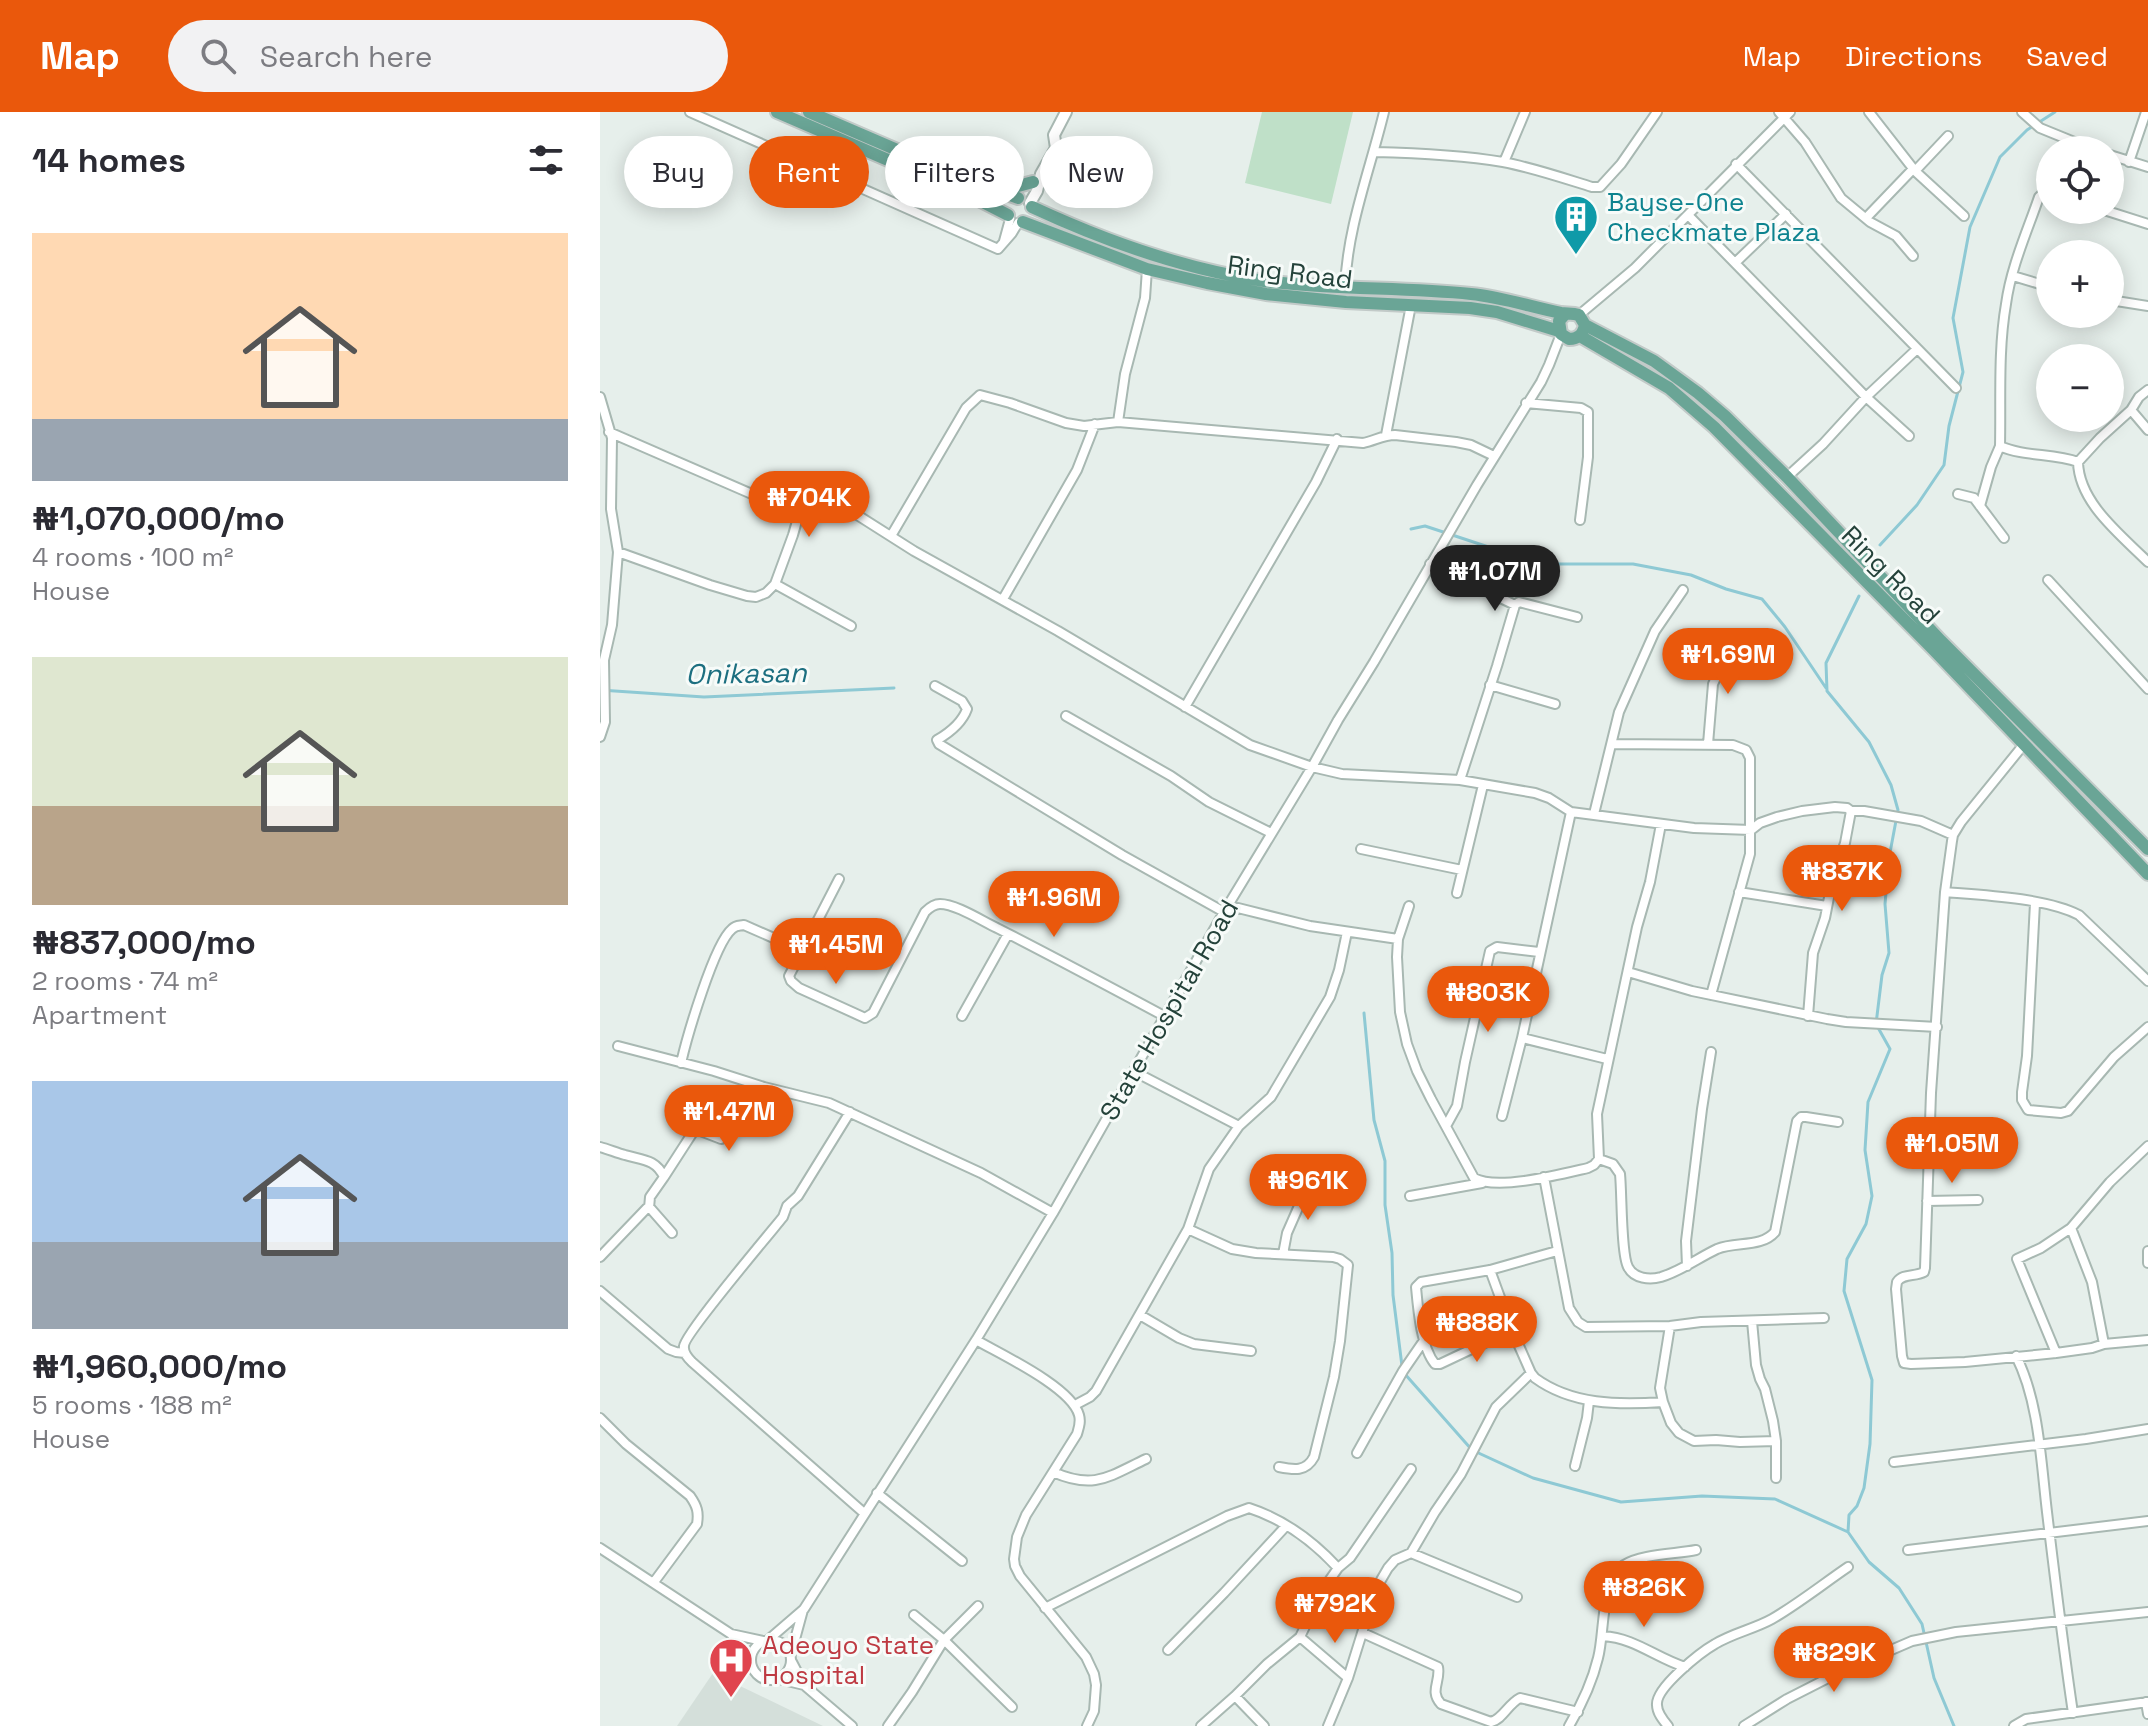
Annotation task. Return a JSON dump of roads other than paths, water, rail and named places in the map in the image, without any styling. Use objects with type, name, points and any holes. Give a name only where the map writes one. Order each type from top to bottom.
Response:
[{"type":"main road","name":"Ring Road","points":[[777,112],[969,195],[1015,220],[1147,269],[1266,294],[1346,302],[1470,308],[1573,327],[1669,388],[1705,419],[2025,743],[2148,874]]},
{"type":"main road","name":"Ring Road","points":[[809,112],[885,144]]},
{"type":"main road","points":[[1024,183],[1037,178]]},
{"type":"main road","points":[[1013,199],[1026,201],[1030,217],[1015,220],[1008,204],[1013,199]]},
{"type":"main road","name":"Ring Road","points":[[1026,201],[1096,235],[1210,271],[1265,281],[1497,297],[1654,361],[1725,416],[1787,477],[1941,641],[2148,849]]},
{"type":"street","points":[[690,112],[998,249],[1005,232],[1015,220]]},
{"type":"street","points":[[1026,201],[1056,148],[1054,135],[1066,112]]},
{"type":"street","points":[[1345,288],[1350,242],[1384,112]]},
{"type":"street","points":[[1504,162],[1525,112]]},
{"type":"street","points":[[1374,152],[1440,154],[1504,162],[1600,187],[1621,164],[1657,112]]},
{"type":"street","points":[[1869,112],[1914,170],[1964,216]]},
{"type":"street","points":[[2129,162],[2146,112]]},
{"type":"street","points":[[1784,114],[1841,198],[1896,236],[1913,256]]},
{"type":"street","name":"State Hospital Road","points":[[766,1640],[804,1609],[976,1340],[1135,1072],[1224,912],[1573,327],[1595,302],[1635,268],[1688,215],[1784,114]]},
{"type":"street","points":[[2025,115],[2040,128],[2060,136]]},
{"type":"street","points":[[1866,218],[1948,136]]},
{"type":"street","points":[[2124,160],[2148,167]]},
{"type":"street","points":[[1736,164],[1956,388]]},
{"type":"street","points":[[1980,506],[2000,446],[2006,301],[2019,250],[2036,205]]},
{"type":"street","points":[[1736,262],[1786,214]]},
{"type":"street","points":[[1688,215],[1866,397],[1909,436]]},
{"type":"street","points":[[2124,216],[2148,224]]},
{"type":"street","points":[[1118,422],[1125,374],[1145,298],[1147,269]]},
{"type":"street","points":[[2013,276],[2036,283]]},
{"type":"street","points":[[2124,302],[2148,305]]},
{"type":"street","points":[[1386,435],[1411,305]]},
{"type":"street","points":[[1787,477],[1917,349]]},
{"type":"street","points":[[2148,390],[2078,462],[2080,479],[2090,498],[2148,562]]},
{"type":"street","points":[[891,536],[966,408],[980,395],[1084,426],[1118,422],[1363,443],[1386,435],[1456,442],[1494,456]]},
{"type":"street","points":[[600,397],[612,438],[611,509],[618,552],[612,625],[604,660],[605,722],[600,737]]},
{"type":"street","points":[[1526,403],[1581,408],[1588,412],[1588,457],[1580,520]]},
{"type":"street","points":[[2131,410],[2148,430]]},
{"type":"street","points":[[1003,599],[1077,470],[1095,424]]},
{"type":"street","points":[[609,432],[791,511],[797,521],[775,584],[756,597],[618,552]]},
{"type":"street","points":[[1185,707],[1316,482],[1337,439]]},
{"type":"street","points":[[2000,446],[2078,462]]},
{"type":"street","points":[[1958,494],[1974,498],[2004,538]]},
{"type":"street","points":[[851,511],[939,566],[1003,599],[1250,745],[1312,767],[1353,775],[1460,780],[1535,793],[1571,812],[1694,828],[1751,830],[1760,823],[1802,811],[1835,807],[1921,821],[1953,835]]},
{"type":"street","points":[[1430,564],[1515,605]]},
{"type":"street","points":[[2048,580],[2148,689]]},
{"type":"street","points":[[775,584],[851,626]]},
{"type":"street","points":[[1594,814],[1619,712],[1655,631],[1683,590]]},
{"type":"street","points":[[1460,780],[1515,605],[1519,602],[1577,617]]},
{"type":"street","points":[[1708,744],[1713,684],[1736,643]]},
{"type":"street","points":[[1490,685],[1555,704]]},
{"type":"street","points":[[935,686],[962,701],[967,709],[964,718],[937,740],[939,744],[1122,855],[1224,912],[1238,908],[1310,926],[1398,939]]},
{"type":"street","points":[[1066,716],[1171,776],[1209,802],[1271,833]]},
{"type":"street","points":[[2025,743],[1953,835],[1945,892],[1931,1093],[1924,1272],[1900,1278],[1896,1289],[1904,1363],[1965,1362],[2148,1340]]},
{"type":"street","points":[[1613,744],[1733,745],[1742,747],[1750,758],[1750,854],[1711,995]]},
{"type":"street","points":[[1457,893],[1483,785]]},
{"type":"street","points":[[1808,1016],[1813,953],[1825,918],[1851,811]]},
{"type":"street","points":[[1502,1116],[1571,812]]},
{"type":"street","points":[[1410,1196],[1482,1183],[1544,1177],[1588,1168],[1599,1159],[1596,1121],[1607,1059],[1661,824]]},
{"type":"street","points":[[1361,849],[1462,870]]},
{"type":"street","points":[[839,879],[789,976],[799,988],[865,1018],[873,1013],[925,912],[939,903],[1008,934],[1166,1017]]},
{"type":"street","points":[[1739,892],[1827,906]]},
{"type":"street","points":[[1945,892],[1987,895],[2060,907],[2079,915],[2148,981]]},
{"type":"street","points":[[2035,903],[2027,1056],[2022,1092],[2022,1100],[2028,1110],[2068,1111],[2114,1057],[2148,1027]]},
{"type":"street","points":[[1409,906],[1398,939],[1400,1012],[1407,1044],[1417,1071],[1467,1168],[1482,1183]]},
{"type":"street","points":[[681,1063],[705,985],[732,929],[744,925],[801,950]]},
{"type":"street","points":[[1075,1405],[1096,1391],[1140,1315],[1188,1229],[1209,1169],[1239,1126],[1271,1097],[1330,997],[1347,932]]},
{"type":"street","points":[[962,1016],[1008,934]]},
{"type":"street","points":[[1446,1126],[1457,1106],[1490,951],[1497,947],[1539,952]]},
{"type":"street","points":[[1628,972],[1711,995],[1808,1016],[1846,1022],[1937,1027]]},
{"type":"street","points":[[1522,1038],[1607,1059]]},
{"type":"street","points":[[618,1046],[829,1103],[981,1173],[1053,1213]]},
{"type":"street","points":[[1687,1266],[1686,1241],[1711,1052]]},
{"type":"street","points":[[1135,1072],[1239,1126]]},
{"type":"street","points":[[672,1233],[649,1208],[650,1197],[695,1129],[721,1139],[752,1103],[774,1090]]},
{"type":"street","points":[[850,1112],[798,1196],[787,1206],[783,1217],[685,1341],[683,1348],[692,1362],[864,1513]]},
{"type":"street","points":[[1599,1159],[1613,1164],[1620,1174],[1627,1267],[1640,1277],[1660,1277],[1721,1247],[1769,1238],[1775,1232],[1797,1121],[1806,1117],[1838,1122]]},
{"type":"street","points":[[2056,1353],[2017,1259],[2041,1248],[2071,1228],[2110,1182],[2148,1146]]},
{"type":"street","points":[[600,1147],[650,1160],[664,1177]]},
{"type":"street","points":[[1544,1177],[1569,1308],[1578,1322],[1586,1327],[1824,1318]]},
{"type":"street","points":[[1283,1254],[1287,1233],[1309,1183]]},
{"type":"street","points":[[1927,1201],[1978,1200]]},
{"type":"street","points":[[600,1257],[649,1208]]},
{"type":"street","points":[[2071,1228],[2092,1282],[2104,1344]]},
{"type":"street","points":[[1188,1229],[1232,1249],[1340,1259],[1348,1265],[1334,1377],[1314,1457],[1308,1466],[1298,1470],[1279,1467]]},
{"type":"street","points":[[1512,1330],[1435,1364],[1418,1311],[1417,1284],[1490,1270],[1557,1251]]},
{"type":"street","points":[[2148,1251],[2148,1263]]},
{"type":"street","points":[[1490,1270],[1531,1373],[1541,1382],[1569,1397],[1589,1401],[1663,1402]]},
{"type":"street","points":[[600,1291],[668,1349],[685,1353]]},
{"type":"street","points":[[1140,1315],[1194,1344],[1251,1351]]},
{"type":"street","points":[[1752,1321],[1756,1365],[1767,1396],[1776,1441],[1776,1478]]},
{"type":"street","points":[[1670,1326],[1660,1388],[1671,1423],[1679,1433],[1694,1441],[1776,1441]]},
{"type":"street","points":[[1357,1453],[1403,1371],[1425,1339]]},
{"type":"street","points":[[976,1340],[1049,1382],[1070,1398],[1080,1422],[1077,1434],[1026,1515],[1017,1537],[1015,1566],[1086,1657],[1094,1674],[1094,1711],[1087,1726]]},
{"type":"street","points":[[2016,1356],[2026,1382],[2039,1444],[2073,1713]]},
{"type":"street","points":[[1328,1726],[1348,1678],[1372,1601],[1388,1568],[1395,1560],[1411,1553],[1461,1474],[1496,1407],[1531,1373]]},
{"type":"street","points":[[1575,1466],[1589,1401]]},
{"type":"street","points":[[600,1418],[626,1444],[690,1496],[699,1513],[697,1524],[654,1582]]},
{"type":"street","points":[[1894,1462],[2148,1429]]},
{"type":"street","points":[[1053,1472],[1071,1480],[1099,1481],[1146,1459]]},
{"type":"street","points":[[1201,1726],[1300,1637],[1322,1591],[1338,1568],[1350,1558],[1411,1469]]},
{"type":"street","points":[[877,1493],[962,1561]]},
{"type":"street","points":[[1045,1608],[1249,1508],[1318,1546],[1338,1568]]},
{"type":"street","points":[[1908,1550],[2148,1521]]},
{"type":"street","points":[[1168,1650],[1286,1526]]},
{"type":"street","points":[[600,1548],[731,1634],[755,1672],[764,1679],[804,1685]]},
{"type":"street","points":[[1569,1726],[1593,1678],[1603,1636],[1610,1583],[1618,1570],[1636,1559],[1696,1550]]},
{"type":"street","points":[[1411,1553],[1517,1597]]},
{"type":"street","points":[[1668,1726],[1660,1716],[1657,1700],[1663,1689],[1685,1667],[1713,1644],[1767,1622],[1848,1567]]},
{"type":"street","points":[[888,1726],[944,1640],[978,1606]]},
{"type":"street","points":[[779,1679],[787,1672],[804,1609]]},
{"type":"street","points":[[1744,1726],[1787,1699],[1840,1672],[1912,1641],[1956,1632],[2148,1612]]},
{"type":"street","points":[[914,1615],[1012,1707]]},
{"type":"street","points":[[1363,1633],[1438,1667],[1440,1672],[1435,1694],[1441,1704],[1491,1722],[1520,1698],[1578,1712]]},
{"type":"street","points":[[731,1634],[779,1641],[788,1648],[804,1685],[852,1726]]},
{"type":"street","points":[[1603,1636],[1646,1647],[1685,1667]]},
{"type":"street","points":[[1300,1637],[1348,1678]]},
{"type":"street","points":[[751,1663],[752,1652],[766,1640]]},
{"type":"street","points":[[1671,1662],[1673,1679]]},
{"type":"street","points":[[1235,1696],[1264,1726]]},
{"type":"street","points":[[2014,1726],[2026,1719],[2147,1702],[2148,1714]]},
{"type":"waterway","points":[[1880,545],[1917,505],[1944,465],[1949,426],[1963,372],[1953,318],[1970,227],[2000,157],[2027,130],[2055,112]]},
{"type":"waterway","points":[[1411,529],[1425,526],[1540,564],[1633,564],[1691,575],[1762,599],[1826,688]]},
{"type":"waterway","points":[[1859,596],[1826,663],[1827,691],[1869,742],[1891,785],[1898,810],[1885,904],[1889,953],[1882,975],[1876,1024],[1890,1049],[1868,1102],[1865,1150],[1872,1196],[1866,1224],[1847,1259],[1844,1291],[1872,1380],[1870,1444],[1864,1488],[1857,1506],[1849,1515],[1848,1532],[1869,1562],[1899,1588],[1922,1624],[1934,1678],[1954,1726]]},
{"type":"waterway","name":"Onikasan","points":[[600,690],[704,697],[894,688]]},
{"type":"waterway","points":[[1364,1013],[1374,1120],[1385,1161],[1385,1205],[1402,1366]]},
{"type":"waterway","points":[[1404,1373],[1472,1450],[1533,1478],[1621,1502],[1702,1496],[1775,1499],[1848,1532]]},
{"type":"place","name":"Bayse-One Checkmate Plaza","points":[[1576,256]]},
{"type":"place","name":"Adeoyo State Hospital","points":[[731,1699]]}]
